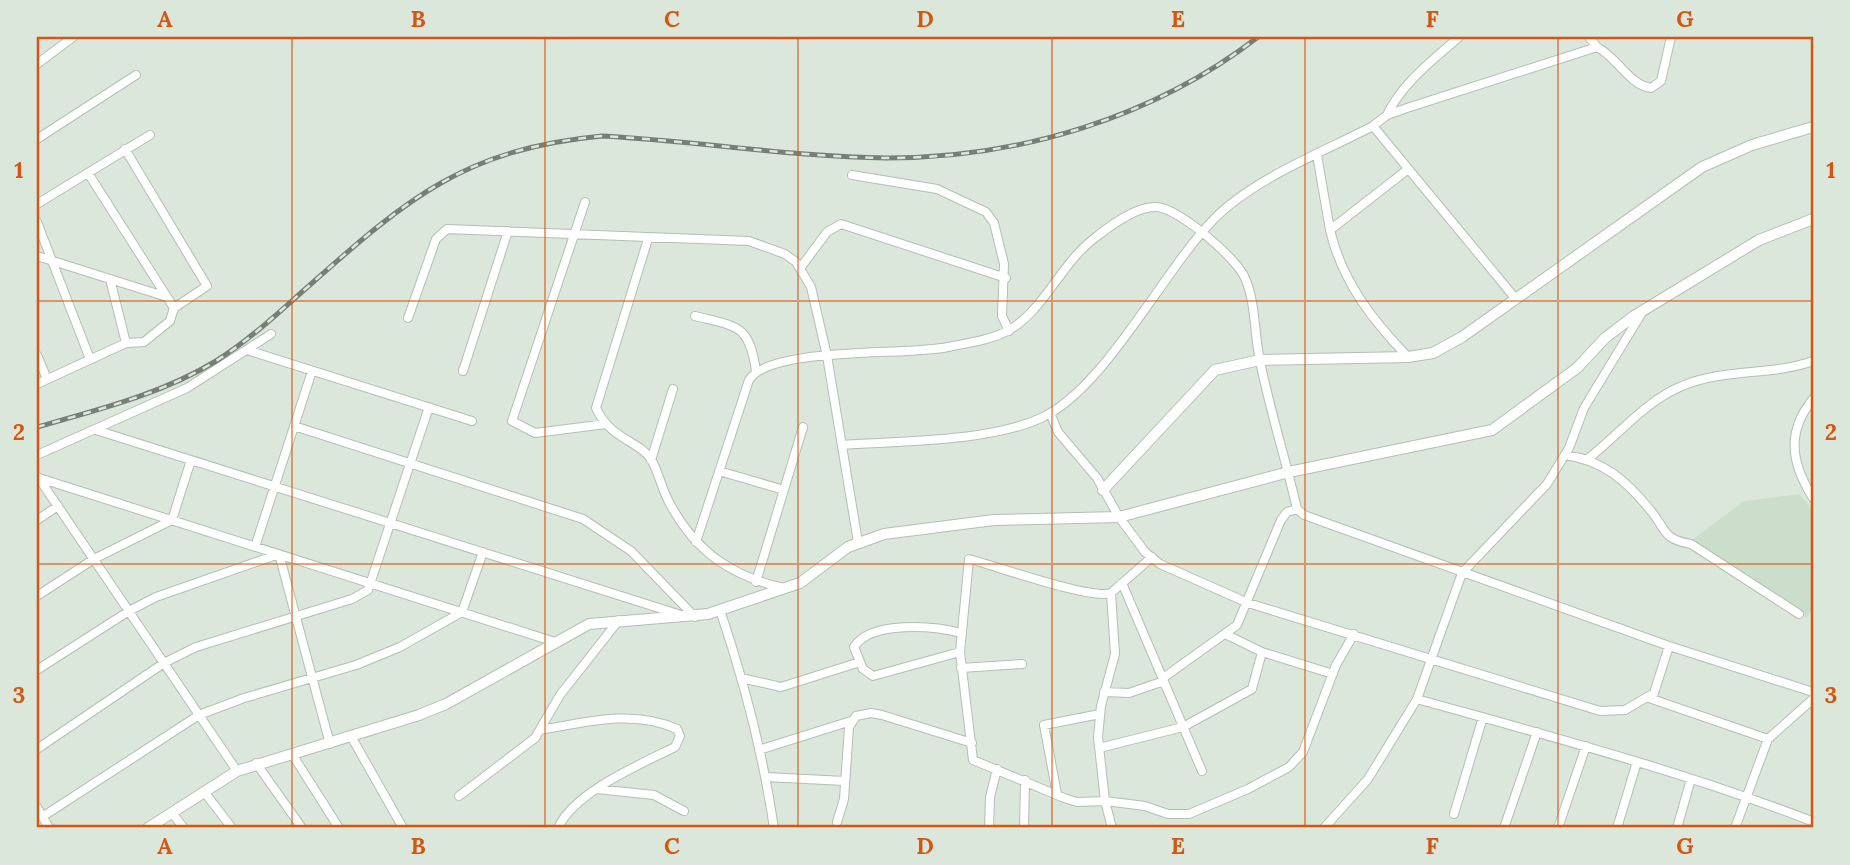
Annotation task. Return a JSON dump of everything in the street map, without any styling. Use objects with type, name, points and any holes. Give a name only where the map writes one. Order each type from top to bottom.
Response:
[{"type":"street","points":[[37,64],[73,37]]},
{"type":"street","points":[[1387,115],[1393,102],[1413,79],[1459,37]]},
{"type":"street","points":[[1588,37],[1597,47],[1609,53],[1634,80],[1651,88],[1661,81],[1671,37]]},
{"type":"street","points":[[842,445],[985,432],[1030,423],[1050,413],[1088,382],[1202,234],[1232,204],[1373,126],[1387,115],[1597,47]]},
{"type":"street","points":[[37,139],[136,75]]},
{"type":"street","points":[[1373,126],[1515,298]]},
{"type":"street","points":[[1103,490],[1136,458],[1206,377],[1227,366],[1260,360],[1408,357],[1433,353],[1447,346],[1702,167],[1752,145],[1813,127]]},
{"type":"street","points":[[37,204],[150,135]]},
{"type":"street","points":[[37,384],[126,343],[144,342],[170,321],[174,308],[206,286],[125,149]]},
{"type":"street","points":[[1317,155],[1330,230],[1340,267],[1364,306],[1408,357]]},
{"type":"street","points":[[1330,230],[1407,170]]},
{"type":"street","points":[[88,173],[174,308]]},
{"type":"street","points":[[852,175],[937,189],[986,212],[994,223],[1006,278],[1002,316],[1009,331]]},
{"type":"street","points":[[585,202],[512,421],[535,433],[606,424]]},
{"type":"street","points":[[696,542],[749,380],[756,371],[771,364],[827,356],[942,349],[1009,331],[1089,242],[1143,209],[1166,209],[1202,234],[1235,262],[1244,275],[1250,293],[1260,360],[1297,509]]},
{"type":"street","points":[[148,828],[237,771],[256,763],[352,738],[446,704],[589,624],[691,617],[720,610],[786,589],[858,542],[884,534],[994,520],[1119,517],[1289,472],[1492,430],[1562,380],[1605,338],[1643,311],[1759,240],[1813,219]]},
{"type":"street","points":[[37,222],[55,261],[90,359]]},
{"type":"street","points":[[801,267],[827,232],[841,224],[1006,278]]},
{"type":"street","points":[[408,318],[440,233],[457,228],[648,239],[749,241],[785,254],[801,267],[811,287],[827,356],[858,542]]},
{"type":"street","points":[[463,371],[508,231]]},
{"type":"street","points":[[648,239],[596,408],[616,436],[651,460],[671,506],[696,542],[726,568],[755,582],[786,589]]},
{"type":"street","points":[[37,256],[167,297]]},
{"type":"street","points":[[110,279],[126,343]]},
{"type":"street","points":[[1324,828],[1367,779],[1417,699],[1462,573],[1547,484],[1565,455],[1584,408],[1643,311]]},
{"type":"street","points":[[695,316],[741,331],[749,338],[756,371]]},
{"type":"street","points":[[37,455],[187,388],[271,334]]},
{"type":"street","points":[[247,350],[472,421]]},
{"type":"street","points":[[37,355],[47,379]]},
{"type":"street","points":[[1589,458],[1654,404],[1682,385],[1750,370],[1794,368],[1813,361]]},
{"type":"street","points":[[255,547],[312,371]]},
{"type":"street","points":[[651,460],[673,389]]},
{"type":"street","points":[[1813,399],[1799,420],[1792,453],[1813,498]]},
{"type":"street","points":[[37,749],[164,663],[196,647],[352,599],[368,590],[429,407]]},
{"type":"street","points":[[1050,413],[1058,432],[1084,461],[1119,517],[1152,557],[1248,603],[1600,711],[1615,712],[1649,698],[1654,693],[1669,646]]},
{"type":"street","points":[[294,426],[597,526],[631,551],[691,617]]},
{"type":"street","points":[[755,582],[803,427]]},
{"type":"street","points":[[96,430],[691,617]]},
{"type":"street","points":[[1565,455],[1589,458],[1609,469],[1644,503],[1663,533],[1679,542],[1691,544],[1799,614]]},
{"type":"street","points":[[37,596],[94,559],[172,520],[191,460]]},
{"type":"street","points":[[719,471],[784,491]]},
{"type":"street","points":[[38,476],[555,642]]},
{"type":"street","points":[[38,476],[237,771]]},
{"type":"street","points":[[37,520],[58,506]]},
{"type":"street","points":[[1104,692],[1129,694],[1163,680],[1227,635],[1237,625],[1248,603],[1281,520],[1287,512],[1297,509],[1323,524],[1669,646],[1813,692]]},
{"type":"street","points":[[42,817],[199,715],[244,698],[313,680],[400,647],[462,612],[483,552]]},
{"type":"street","points":[[37,670],[129,611],[186,584],[279,554]]},
{"type":"street","points":[[279,554],[330,744]]},
{"type":"street","points":[[1152,557],[1111,593],[1097,595],[968,559],[960,652],[974,760],[1077,802],[1105,801],[1145,806],[1168,814],[1189,814],[1248,789],[1289,766],[1303,752],[1333,674],[1354,634]]},
{"type":"street","points":[[1122,583],[1202,771]]},
{"type":"street","points":[[1111,593],[1115,654],[1100,714],[1099,748],[1105,801],[1112,828]]},
{"type":"street","points":[[720,610],[741,678],[766,777],[774,828]]},
{"type":"street","points":[[459,796],[529,745],[541,730],[560,695],[619,620]]},
{"type":"street","points":[[960,652],[873,676],[860,663],[854,651],[855,643],[902,626],[939,627],[961,633]]},
{"type":"street","points":[[1227,635],[1262,652],[1333,674]]},
{"type":"street","points":[[1099,748],[1183,727],[1252,689],[1262,652]]},
{"type":"street","points":[[741,678],[781,687],[860,663]]},
{"type":"street","points":[[961,668],[1022,664]]},
{"type":"street","points":[[1649,698],[1768,739]]},
{"type":"street","points":[[1417,699],[1586,746],[1746,796],[1809,820]]},
{"type":"street","points":[[1735,828],[1768,739],[1813,699]]},
{"type":"street","points":[[759,750],[851,721],[861,713],[871,713],[972,743]]},
{"type":"street","points":[[1057,794],[1044,725],[1100,714]]},
{"type":"street","points":[[541,730],[631,718],[664,723],[677,729],[680,736],[675,747],[597,789],[559,826],[551,828]]},
{"type":"street","points":[[1454,814],[1483,718]]},
{"type":"street","points":[[836,822],[845,781],[851,721]]},
{"type":"street","points":[[1504,828],[1537,732]]},
{"type":"street","points":[[352,738],[403,828]]},
{"type":"street","points":[[1558,828],[1586,746]]},
{"type":"street","points":[[292,754],[339,828]]},
{"type":"street","points":[[1617,828],[1637,762]]},
{"type":"street","points":[[256,763],[302,828]]},
{"type":"street","points":[[989,828],[990,797],[997,769]]},
{"type":"street","points":[[766,777],[845,781]]},
{"type":"street","points":[[1677,828],[1692,779]]},
{"type":"street","points":[[1024,828],[1025,780]]},
{"type":"street","points":[[597,789],[654,795],[684,811]]},
{"type":"street","points":[[205,793],[232,828]]},
{"type":"street","points":[[37,807],[49,828]]},
{"type":"street","points":[[172,813],[184,828]]},
{"type":"shaded area","points":[[1799,494],[1813,510],[1813,607],[1807,618],[1692,540],[1744,501]]},
{"type":"railway","points":[[37,427],[151,392],[216,361],[253,334],[346,253],[410,202],[442,182],[513,152],[602,136],[851,157],[937,156],[986,150],[1083,128],[1129,111],[1174,90],[1258,37]]}]
